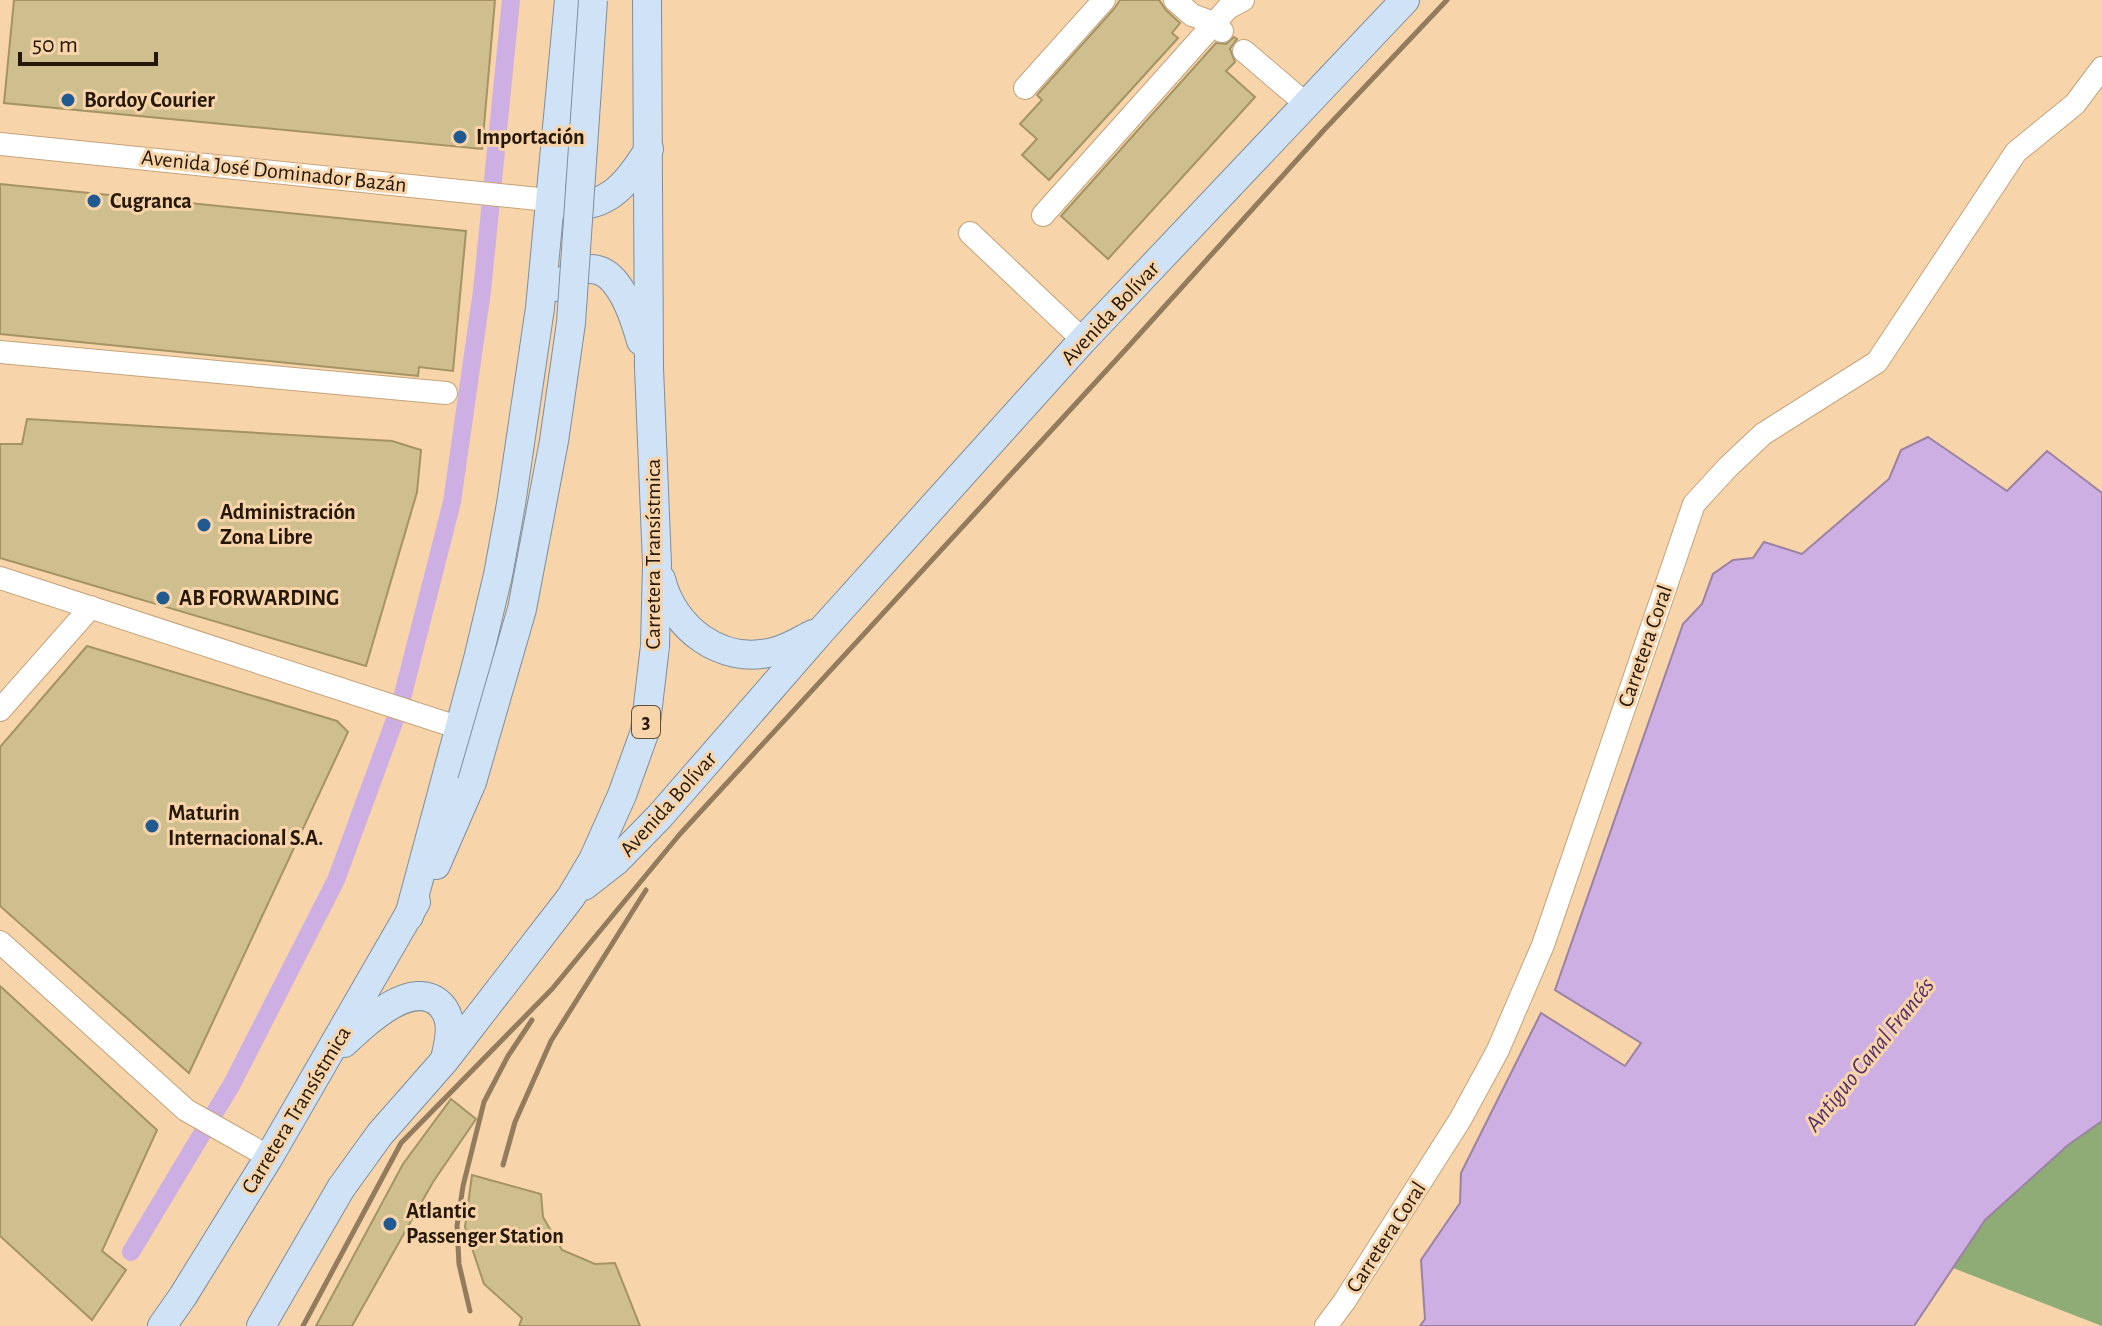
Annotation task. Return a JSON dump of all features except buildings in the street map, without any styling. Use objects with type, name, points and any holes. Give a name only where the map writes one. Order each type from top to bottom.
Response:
[{"type":"main road","points":[[409,916],[498,575],[540,308],[569,0]]},
{"type":"main road","name":"Carretera Transístmica","points":[[162,1326],[269,1157],[409,916],[445,849],[472,782],[522,609],[554,441],[571,323],[593,0]]},
{"type":"main road","name":"Carretera Transístmica","points":[[261,1326],[341,1188],[380,1134],[445,1060],[571,897],[599,847],[645,731],[655,646],[657,564],[649,368],[647,0]]},
{"type":"main road","name":"Avenida Bolívar","points":[[571,897],[616,861],[660,816],[821,631],[1083,340],[1405,0]]},
{"type":"main road","points":[[548,200],[580,205],[616,193],[632,178],[649,149]]},
{"type":"main road","points":[[540,308],[574,273],[588,268],[603,271],[619,285],[632,308],[649,368]]},
{"type":"main road","name":"Avenida Bolívar","points":[[657,564],[665,598],[683,625],[703,642],[745,655],[774,652],[821,631]]},
{"type":"main road","points":[[328,1058],[388,1007],[417,996],[436,1001],[446,1012],[450,1034],[445,1060]]},
{"type":"street","points":[[1025,88],[1104,0]]},
{"type":"street","points":[[1175,0],[1192,15],[1218,27]]},
{"type":"street","points":[[1043,215],[1218,27],[1228,8],[1243,0]]},
{"type":"street","points":[[1244,51],[1306,104]]},
{"type":"street","name":"Carretera Coral","points":[[1326,1326],[1406,1207],[1460,1120],[1498,1050],[1543,945],[1694,504],[1763,434],[1877,362],[2016,152],[2075,104],[2102,68]]},
{"type":"street","name":"Avenida José Dominador Bazán","points":[[0,144],[548,200]]},
{"type":"street","points":[[970,233],[1083,340]]},
{"type":"street","points":[[0,352],[446,393]]},
{"type":"street","points":[[0,578],[460,728]]},
{"type":"street","points":[[0,710],[91,607]]},
{"type":"street","points":[[0,942],[186,1110],[269,1157]]},
{"type":"green space","points":[[2102,1121],[2102,1326],[1953,1268],[1985,1220],[2068,1145]]},
{"type":"water","name":"Antiguo Canal Francés","points":[[1928,437],[2007,491],[2047,451],[2102,493],[2102,1121],[2068,1145],[1985,1220],[1914,1326],[1420,1326],[1425,1319],[1421,1260],[1460,1203],[1461,1173],[1541,1013],[1625,1066],[1641,1043],[1555,990],[1683,624],[1702,604],[1713,574],[1733,560],[1753,558],[1764,542],[1802,554],[1889,479],[1901,450]]},
{"type":"waterway","points":[[131,1252],[232,1084],[336,880],[400,706],[452,502],[482,291],[511,0]]},
{"type":"railway","points":[[303,1326],[401,1143],[552,989],[680,834],[1324,130],[1447,0]]},
{"type":"railway","points":[[503,1165],[515,1122],[551,1041],[646,890]]},
{"type":"railway","points":[[470,1311],[459,1264],[457,1226],[463,1186],[484,1102],[508,1056],[532,1020]]},
{"type":"place","name":"Bordoy Courier","points":[[68,100]]},
{"type":"place","name":"Importación","points":[[460,137]]},
{"type":"place","name":"Cugranca","points":[[94,201]]},
{"type":"place","name":"Administración Zona Libre","points":[[204,525]]},
{"type":"place","name":"AB FORWARDING","points":[[163,598]]},
{"type":"place","name":"Maturin Internacional S.A.","points":[[152,826]]},
{"type":"place","name":"Atlantic Passenger Station","points":[[390,1224]]}]
